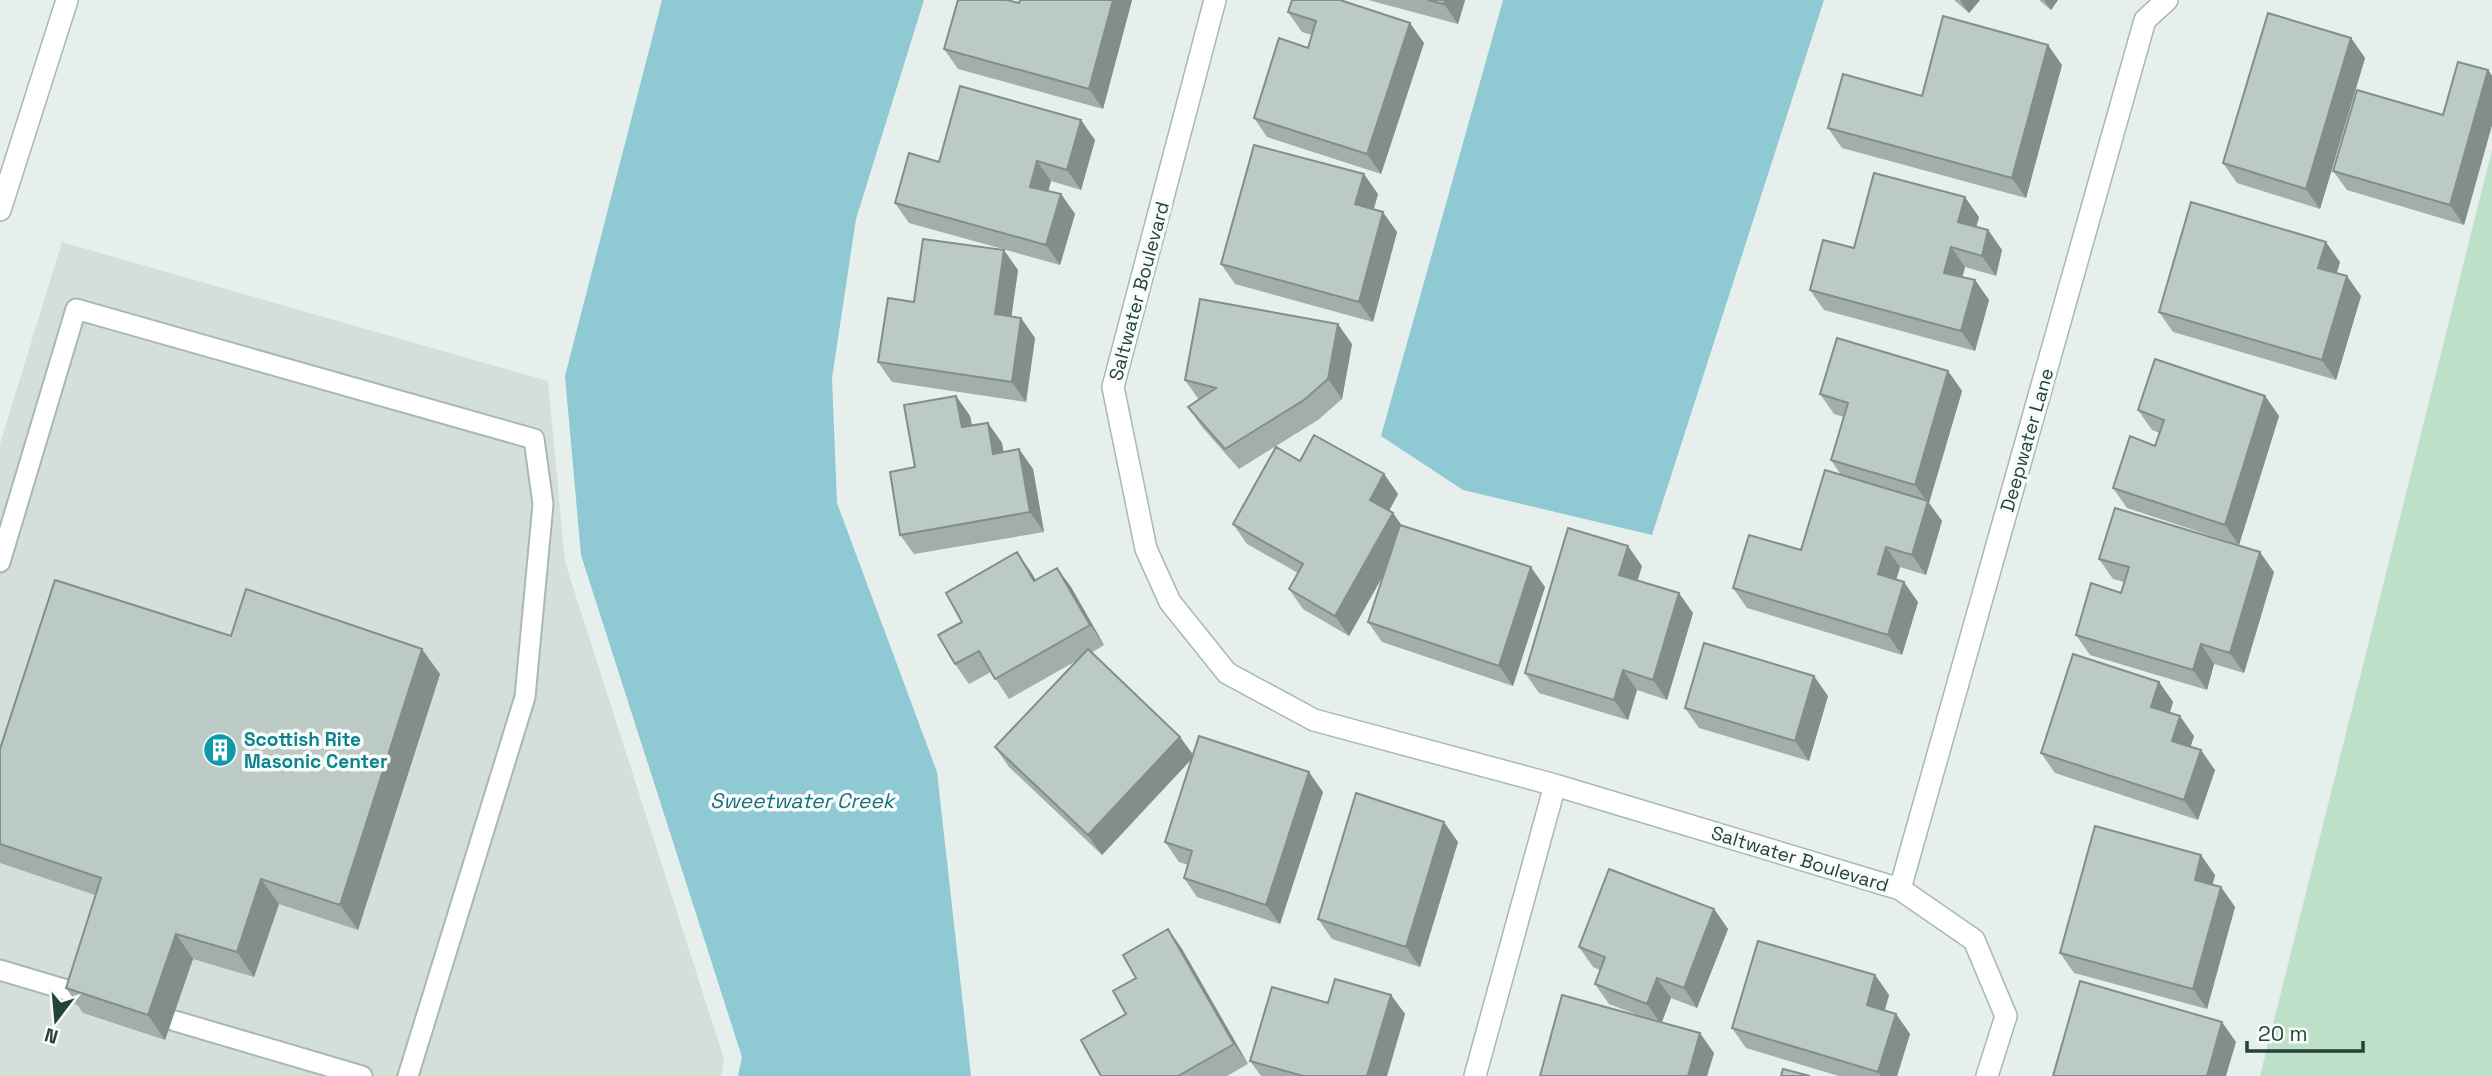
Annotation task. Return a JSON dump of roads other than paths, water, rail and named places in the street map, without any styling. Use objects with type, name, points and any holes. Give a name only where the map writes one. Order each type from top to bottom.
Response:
[{"type":"street","points":[[0,209],[67,0]]},
{"type":"street","name":"Saltwater Boulevard","points":[[1215,0],[1112,387],[1146,550],[1170,602],[1227,673],[1314,720],[1555,785],[1900,889],[1974,940],[2006,1016],[1987,1076]]},
{"type":"street","name":"Deepwater Lane","points":[[1900,889],[2145,20],[2167,0]]},
{"type":"street","points":[[1475,1076],[1555,785]]},
{"type":"lane","points":[[0,562],[76,309],[534,439],[543,504],[525,697],[408,1076]]},
{"type":"lane","points":[[0,970],[87,996]]},
{"type":"lane","points":[[175,1021],[362,1076]]},
{"type":"water","name":"Sweetwater Creek","points":[[662,0],[924,0],[856,219],[832,378],[837,503],[937,772],[971,1076],[738,1076],[742,1057],[581,555],[565,376]]},
{"type":"water","points":[[1503,0],[1824,0],[1652,535],[1463,490],[1381,436]]},
{"type":"place","name":"Scottish Rite Masonic Center","points":[[220,750]]}]
